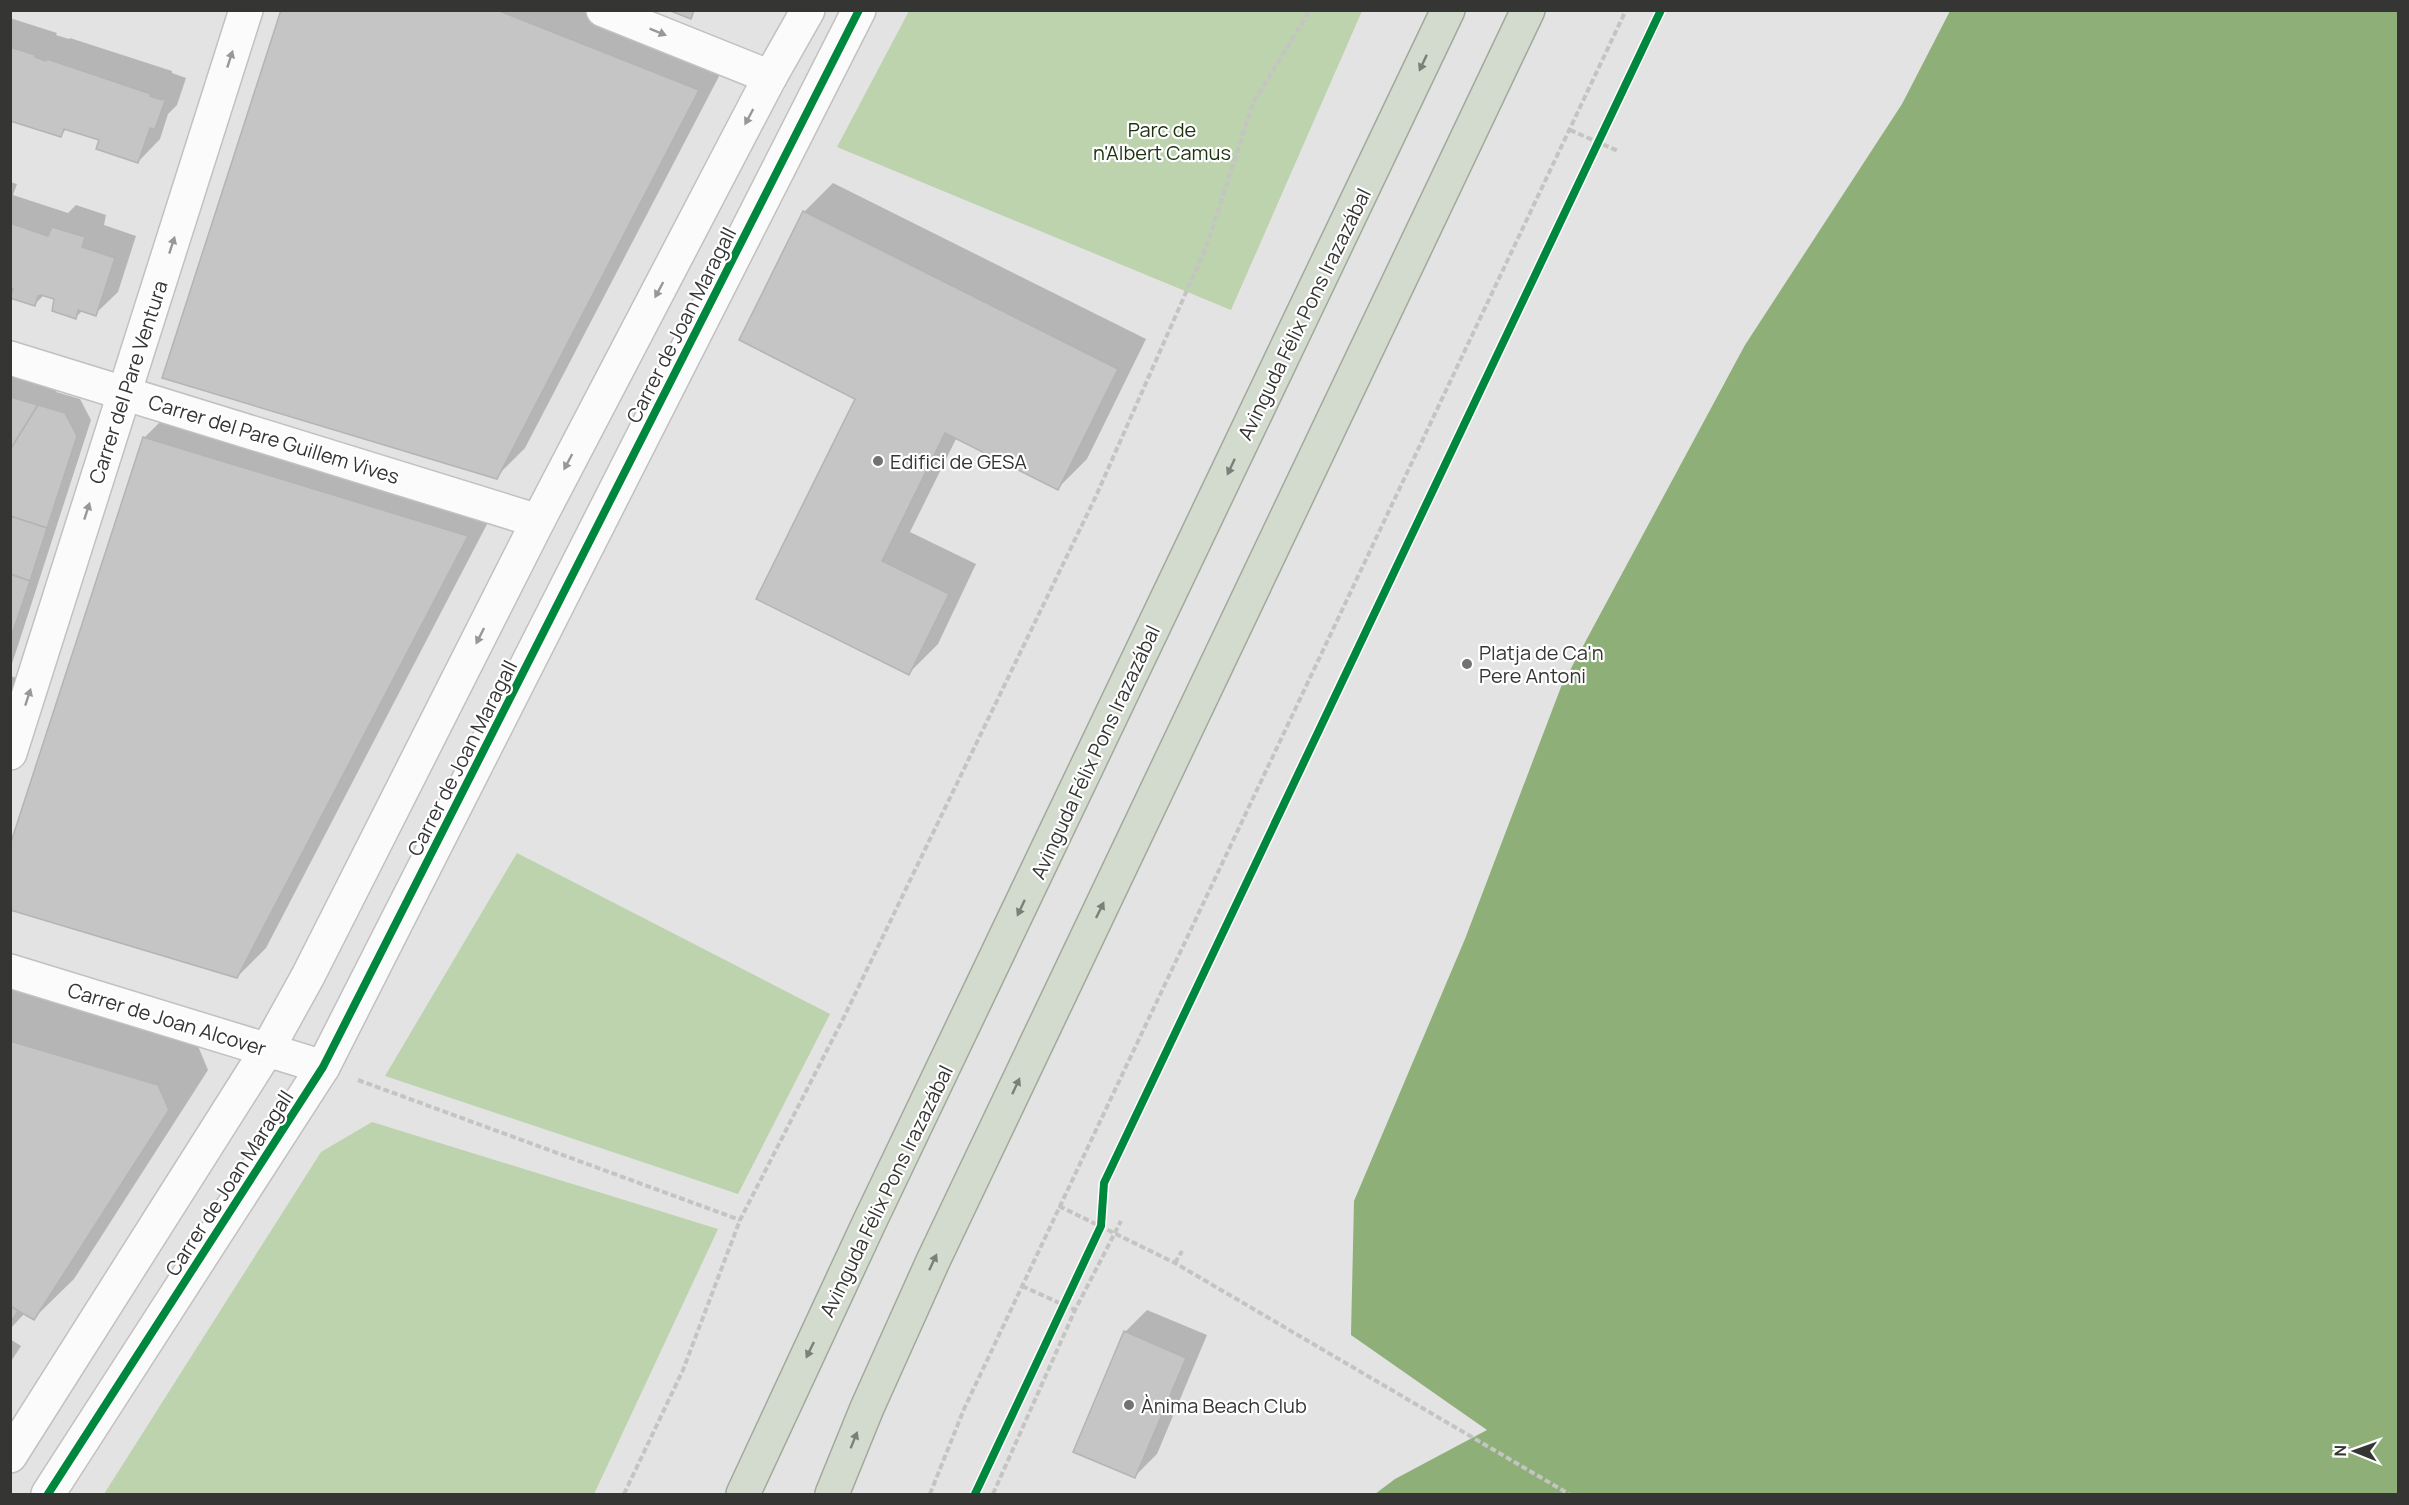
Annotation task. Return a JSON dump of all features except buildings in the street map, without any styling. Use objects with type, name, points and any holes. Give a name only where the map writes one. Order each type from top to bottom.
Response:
[{"type":"highway","name":"Avinguda Félix Pons Irazazábal","points":[[743,1494],[869,1223],[1448,10]]},
{"type":"highway","points":[[832,1494],[867,1408],[933,1261],[1528,10]]},
{"type":"street","name":"Carrer del Pare Ventura","points":[[10,753],[246,10]]},
{"type":"street","points":[[603,10],[770,77]]},
{"type":"street","name":"Carrer de Joan Maragall","points":[[10,1456],[267,1050],[313,966],[538,521],[770,77],[808,10]]},
{"type":"street","name":"Carrer de Joan Maragall","points":[[48,1494],[324,1067],[859,10]]},
{"type":"street","name":"Carrer del Pare Guillem Vives","points":[[10,358],[538,521]]},
{"type":"street","name":"Carrer de Joan Alcover","points":[[10,971],[324,1067]]},
{"type":"path","points":[[624,1494],[683,1370],[740,1220],[848,1008],[1096,496],[1208,245],[1253,103],[1310,10]]},
{"type":"path","points":[[930,1494],[964,1409],[1059,1206],[1626,10]]},
{"type":"path","points":[[1570,130],[1618,151]]},
{"type":"path","points":[[1594,153],[1604,132]]},
{"type":"path","points":[[324,1067],[740,1220]]},
{"type":"path","points":[[1059,1206],[1175,1263],[1569,1494]]},
{"type":"path","points":[[1096,1236],[1101,1226],[1101,1215]]},
{"type":"path","points":[[993,1494],[1075,1310],[1121,1221]]},
{"type":"path","points":[[1175,1263],[1182,1251]]},
{"type":"path","points":[[1022,1286],[1075,1310]]},
{"type":"path","points":[[1059,1315],[1068,1295]]},
{"type":"green space","name":"Parc de n'Albert Camus","points":[[909,11],[1362,11],[1231,310],[837,147]]},
{"type":"green space","points":[[517,853],[830,1014],[738,1194],[385,1076]]},
{"type":"green space","points":[[372,1122],[718,1229],[594,1494],[104,1494],[321,1152]]},
{"type":"shaded area","points":[[1950,11],[2398,11],[2398,1494],[1375,1494],[1395,1479],[1487,1430],[1351,1335],[1354,1201],[1465,939],[1561,687],[1745,345],[1902,104]]},
{"type":"cycle path","points":[[48,1494],[323,1067],[859,10]]},
{"type":"cycle path","points":[[975,1494],[1101,1226],[1104,1183],[1661,10]]},
{"type":"place","name":"Edifici de GESA","points":[[878,461]]},
{"type":"place","name":"Platja de Ca'n Pere Antoni","points":[[1467,664]]},
{"type":"place","name":"Ànima Beach Club","points":[[1129,1405]]}]
